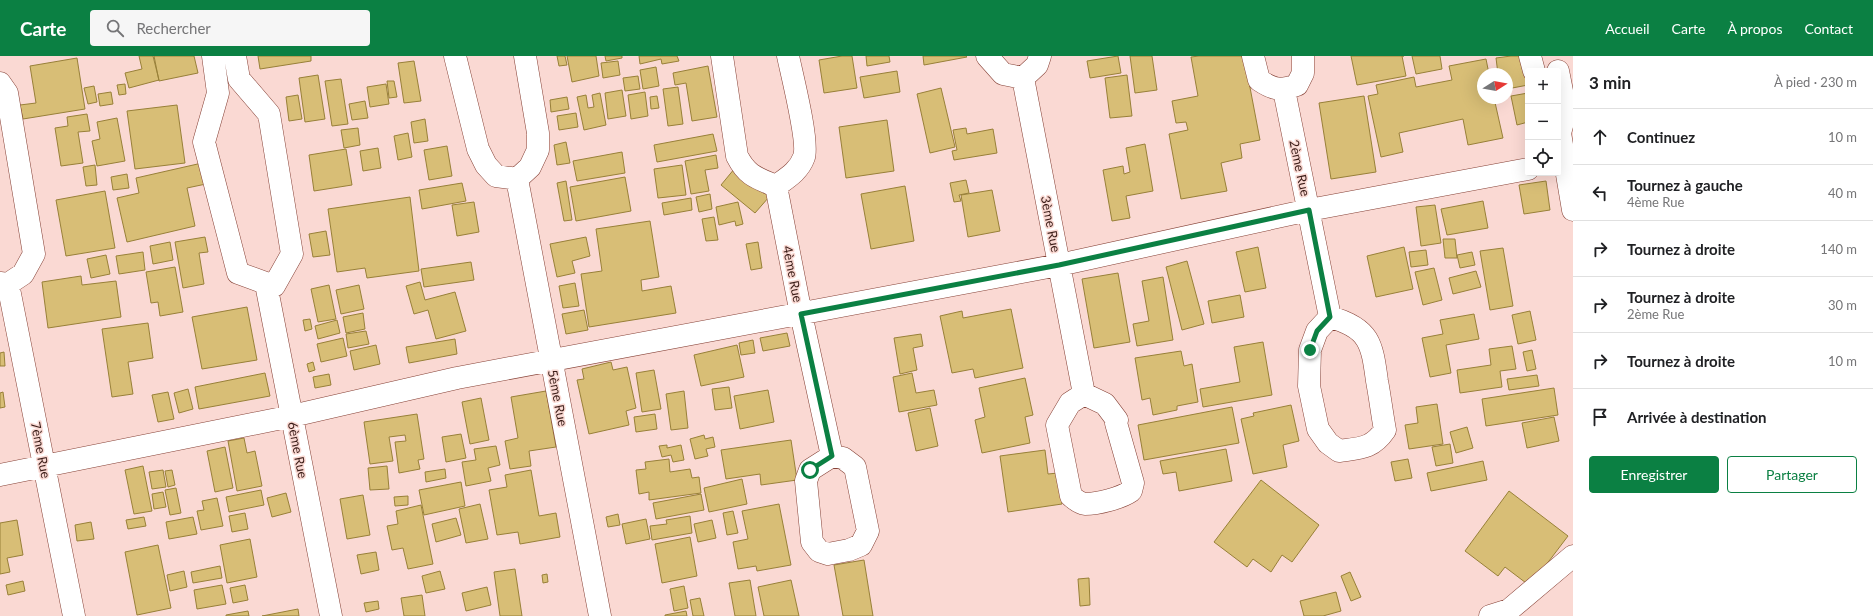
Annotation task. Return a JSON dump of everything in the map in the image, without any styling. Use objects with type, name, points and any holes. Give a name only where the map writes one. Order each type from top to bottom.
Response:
[{"type":"street","points":[[213,56],[218,84],[218,93],[204,142],[238,273],[274,286],[292,254],[269,114],[239,79],[235,56]]},
{"type":"street","points":[[456,56],[478,149],[486,165],[496,176],[517,179],[530,167],[538,150],[538,133],[525,56]]},
{"type":"street","points":[[722,56],[737,156],[743,168],[752,176],[776,186],[794,173],[804,156],[804,138],[788,56]]},
{"type":"street","points":[[987,56],[1003,74],[1023,78],[1037,65],[1040,56]]},
{"type":"street","points":[[1253,56],[1259,80],[1270,88],[1284,90],[1297,85],[1303,73],[1303,56]]},
{"type":"street","points":[[1530,56],[1533,68]]},
{"type":"street","points":[[1555,56],[1557,68]]},
{"type":"street","name":"3ème Rue","points":[[1023,78],[1084,394]]},
{"type":"street","points":[[218,84],[239,79]]},
{"type":"street","points":[[0,83],[7,93],[34,254],[23,274],[4,283]]},
{"type":"street","points":[[1561,86],[1566,111],[1561,126]]},
{"type":"street","name":"2ème Rue","points":[[1284,90],[1330,317]]},
{"type":"street","points":[[1561,140],[1573,210]]},
{"type":"street","points":[[0,475],[292,416],[457,378],[551,362],[1059,265],[1309,210],[1525,170]]},
{"type":"street","name":"5ème Rue","points":[[517,179],[600,616]]},
{"type":"street","name":"4ème Rue","points":[[776,186],[801,314],[832,456]]},
{"type":"street","name":"7ème Rue","points":[[4,283],[44,465],[74,616]]},
{"type":"street","name":"6ème Rue","points":[[266,284],[331,616]]},
{"type":"street","points":[[1330,317],[1346,322],[1364,335],[1372,349],[1385,430],[1378,441],[1364,447],[1339,451],[1328,443],[1318,428],[1309,386],[1310,350],[1317,331],[1330,317]]},
{"type":"street","points":[[1084,394],[1105,404],[1117,420],[1116,423],[1133,483],[1131,491],[1123,496],[1085,504],[1077,502],[1072,496],[1057,425],[1070,403],[1084,394]]},
{"type":"street","points":[[1490,616],[1508,610],[1573,556]]},
{"type":"building","points":[[139,56],[153,56],[159,80],[129,88],[125,73],[142,69]]},
{"type":"building","points":[[154,56],[194,56],[198,73],[159,81]]},
{"type":"building","points":[[258,56],[311,56],[311,61],[260,69]]},
{"type":"building","points":[[557,56],[565,56],[567,65],[559,66]]},
{"type":"building","points":[[567,56],[596,56],[599,76],[572,82]]},
{"type":"building","points":[[605,56],[622,56],[622,58],[606,61]]},
{"type":"building","points":[[639,56],[677,56],[679,61],[662,64],[661,59],[640,64]]},
{"type":"building","points":[[842,56],[852,56],[857,88],[824,93],[819,60]]},
{"type":"building","points":[[866,56],[889,56],[890,62],[867,66]]},
{"type":"building","points":[[923,56],[966,56],[967,57],[924,65]]},
{"type":"building","points":[[1118,56],[1121,73],[1090,78],[1087,61]]},
{"type":"building","points":[[1130,56],[1152,56],[1157,90],[1135,93]]},
{"type":"building","points":[[1244,56],[1260,140],[1240,144],[1242,158],[1221,163],[1227,191],[1181,199],[1169,134],[1188,130],[1186,122],[1176,123],[1172,101],[1198,96],[1191,57]]},
{"type":"building","points":[[1351,56],[1402,56],[1406,76],[1357,85]]},
{"type":"building","points":[[1412,56],[1440,56],[1442,69],[1416,74]]},
{"type":"building","points":[[1527,56],[1527,68],[1525,68],[1525,86],[1513,88],[1513,68],[1497,68],[1496,58]]},
{"type":"building","points":[[77,58],[85,109],[23,119],[20,105],[36,103],[30,66]]},
{"type":"building","points":[[1486,59],[1488,68],[1477,68],[1477,104],[1495,104],[1503,138],[1468,145],[1463,119],[1399,133],[1403,152],[1381,157],[1368,96],[1378,94],[1376,85],[1414,77],[1416,87],[1452,80],[1449,66]]},
{"type":"building","points":[[414,61],[421,101],[404,103],[398,63]]},
{"type":"building","points":[[618,61],[620,75],[603,78],[601,63]]},
{"type":"building","points":[[708,66],[717,117],[692,121],[686,83],[675,85],[673,73]]},
{"type":"building","points":[[656,67],[659,86],[643,89],[640,70]]},
{"type":"building","points":[[897,71],[900,92],[864,98],[860,77]]},
{"type":"building","points":[[318,75],[325,119],[305,122],[299,78]]},
{"type":"building","points":[[1127,75],[1132,116],[1110,118],[1105,78]]},
{"type":"building","points":[[638,76],[640,89],[625,91],[623,78]]},
{"type":"building","points":[[341,79],[348,124],[332,126],[325,81]]},
{"type":"building","points":[[387,81],[394,81],[397,97],[389,98]]},
{"type":"building","points":[[125,84],[126,94],[119,95],[117,85]]},
{"type":"building","points":[[386,84],[389,104],[370,107],[367,87]]},
{"type":"building","points":[[94,86],[97,102],[88,104],[84,88]]},
{"type":"building","points":[[678,87],[683,124],[668,126],[663,89]]},
{"type":"building","points":[[941,88],[955,147],[930,153],[917,94]]},
{"type":"building","points":[[622,90],[626,116],[608,119],[605,93]]},
{"type":"building","points":[[111,92],[113,104],[100,106],[98,94]]},
{"type":"building","points":[[645,92],[648,116],[631,119],[628,95]]},
{"type":"building","points":[[600,93],[606,125],[584,130],[577,97],[586,95],[588,108],[594,107],[592,95]]},
{"type":"building","points":[[1525,94],[1525,123],[1517,125],[1513,104],[1513,96]]},
{"type":"building","points":[[298,95],[302,119],[289,121],[286,97]]},
{"type":"building","points":[[657,96],[659,108],[651,109],[650,97]]},
{"type":"building","points":[[1364,96],[1376,172],[1331,179],[1319,103]]},
{"type":"building","points":[[567,97],[569,109],[551,112],[550,100]]},
{"type":"building","points":[[365,101],[368,118],[352,120],[349,104]]},
{"type":"building","points":[[177,105],[185,163],[135,169],[127,111]]},
{"type":"building","points":[[576,113],[578,127],[559,130],[557,116]]},
{"type":"building","points":[[87,114],[90,131],[78,132],[83,163],[61,166],[55,128],[68,126],[67,117]]},
{"type":"building","points":[[117,118],[125,161],[97,166],[92,141],[100,139],[97,122]]},
{"type":"building","points":[[425,119],[428,141],[414,143],[411,122]]},
{"type":"building","points":[[887,120],[894,171],[846,178],[839,127]]},
{"type":"building","points":[[358,128],[360,145],[344,148],[341,130]]},
{"type":"building","points":[[966,128],[967,134],[993,129],[997,153],[954,160],[952,151],[957,150],[953,130]]},
{"type":"building","points":[[408,133],[412,157],[398,160],[394,136]]},
{"type":"building","points":[[713,134],[717,151],[657,162],[654,145]]},
{"type":"building","points":[[566,142],[570,163],[557,165],[554,145]]},
{"type":"building","points":[[1145,144],[1153,191],[1126,196],[1130,218],[1112,221],[1103,170],[1123,166],[1124,174],[1130,172],[1126,148]]},
{"type":"building","points":[[447,146],[452,176],[429,180],[424,150]]},
{"type":"building","points":[[378,148],[381,168],[363,171],[360,151]]},
{"type":"building","points":[[346,149],[352,185],[314,191],[309,155]]},
{"type":"building","points":[[622,152],[625,173],[577,181],[573,161]]},
{"type":"building","points":[[716,155],[718,168],[705,170],[709,191],[691,194],[685,161]]},
{"type":"building","points":[[202,163],[206,184],[187,188],[195,226],[127,242],[117,198],[139,193],[136,178]]},
{"type":"building","points":[[95,165],[97,185],[86,186],[83,167]]},
{"type":"building","points":[[682,165],[686,195],[658,198],[654,169]]},
{"type":"building","points":[[735,168],[769,197],[755,213],[721,185]]},
{"type":"building","points":[[127,174],[129,188],[113,190],[111,177]]},
{"type":"building","points":[[625,177],[631,211],[576,221],[570,187]]},
{"type":"building","points":[[966,180],[969,193],[959,195],[961,201],[954,202],[950,183]]},
{"type":"building","points":[[566,181],[572,220],[564,221],[557,183]]},
{"type":"building","points":[[1546,181],[1550,210],[1524,214],[1519,185]]},
{"type":"building","points":[[462,183],[466,201],[422,209],[419,190]]},
{"type":"building","points":[[905,186],[914,241],[871,249],[861,194]]},
{"type":"building","points":[[992,190],[1000,231],[968,237],[961,195]]},
{"type":"building","points":[[105,191],[115,248],[66,256],[56,200]]},
{"type":"building","points":[[710,194],[712,209],[699,212],[696,197]]},
{"type":"building","points":[[410,197],[419,271],[367,278],[365,268],[337,272],[328,209]]},
{"type":"building","points":[[691,198],[692,210],[664,215],[662,203]]},
{"type":"building","points":[[1483,201],[1488,228],[1447,235],[1441,209]]},
{"type":"building","points":[[474,202],[479,232],[457,236],[452,205]]},
{"type":"building","points":[[738,202],[743,224],[736,226],[735,221],[719,225],[716,207]]},
{"type":"building","points":[[1435,205],[1441,243],[1421,246],[1416,207]]},
{"type":"building","points":[[714,217],[718,240],[706,241],[702,219]]},
{"type":"building","points":[[650,221],[659,277],[641,280],[642,291],[671,286],[676,313],[589,327],[581,274],[602,271],[596,229]]},
{"type":"building","points":[[326,231],[330,255],[313,257],[309,234]]},
{"type":"building","points":[[205,237],[208,252],[199,253],[204,284],[183,288],[175,242]]},
{"type":"building","points":[[586,237],[590,256],[572,261],[575,273],[557,277],[550,244]]},
{"type":"building","points":[[1443,239],[1455,239],[1457,258],[1445,258]]},
{"type":"building","points":[[170,242],[173,260],[153,264],[150,246]]},
{"type":"building","points":[[758,242],[762,268],[751,270],[746,244]]},
{"type":"building","points":[[1258,247],[1266,288],[1245,292],[1236,252]]},
{"type":"building","points":[[1404,247],[1413,289],[1376,297],[1367,256]]},
{"type":"building","points":[[1503,248],[1513,306],[1490,310],[1480,251]]},
{"type":"building","points":[[1426,250],[1428,265],[1411,267],[1409,252]]},
{"type":"building","points":[[143,252],[145,270],[119,274],[116,256]]},
{"type":"building","points":[[1472,252],[1475,265],[1460,268],[1457,255]]},
{"type":"building","points":[[106,255],[110,274],[91,278],[87,259]]},
{"type":"building","points":[[1187,261],[1204,324],[1182,330],[1166,267]]},
{"type":"building","points":[[471,262],[474,280],[424,287],[421,269]]},
{"type":"building","points":[[175,267],[183,312],[160,316],[158,302],[151,303],[146,272]]},
{"type":"building","points":[[1434,268],[1442,300],[1423,305],[1415,272]]},
{"type":"building","points":[[1476,271],[1481,287],[1453,294],[1449,278]]},
{"type":"building","points":[[1118,273],[1130,342],[1094,348],[1082,279]]},
{"type":"building","points":[[81,276],[82,285],[116,281],[121,317],[48,328],[42,282]]},
{"type":"building","points":[[1163,277],[1173,340],[1137,346],[1133,324],[1149,321],[1142,281]]},
{"type":"building","points":[[420,282],[425,300],[455,292],[466,331],[436,339],[428,310],[414,314],[406,286]]},
{"type":"building","points":[[575,283],[579,306],[563,308],[559,286]]},
{"type":"building","points":[[329,285],[336,319],[318,322],[311,289]]},
{"type":"building","points":[[359,285],[364,309],[341,314],[336,290]]},
{"type":"building","points":[[1240,295],[1244,317],[1212,323],[1208,301]]},
{"type":"building","points":[[247,307],[257,360],[202,369],[192,317]]},
{"type":"building","points":[[1011,309],[1023,368],[975,378],[973,369],[952,373],[940,316],[962,311],[963,318]]},
{"type":"building","points":[[584,310],[588,330],[566,334],[562,314]]},
{"type":"building","points":[[1530,311],[1536,340],[1518,344],[1512,315]]},
{"type":"building","points":[[363,313],[365,329],[346,333],[343,317]]},
{"type":"building","points":[[1474,314],[1479,339],[1446,345],[1451,373],[1430,377],[1422,338],[1443,334],[1440,320]]},
{"type":"building","points":[[310,319],[312,329],[305,331],[303,320]]},
{"type":"building","points":[[337,320],[340,333],[318,339],[315,326]]},
{"type":"building","points":[[148,323],[153,358],[128,362],[133,394],[112,397],[102,329]]},
{"type":"building","points":[[366,331],[369,344],[348,348],[346,334]]},
{"type":"building","points":[[787,333],[790,346],[763,351],[760,338]]},
{"type":"building","points":[[921,334],[923,346],[913,348],[917,370],[900,374],[894,338]]},
{"type":"building","points":[[343,338],[347,356],[321,362],[317,344]]},
{"type":"building","points":[[455,339],[457,354],[409,363],[406,347]]},
{"type":"building","points":[[753,340],[755,353],[741,355],[739,343]]},
{"type":"building","points":[[1263,342],[1272,395],[1203,407],[1200,389],[1240,382],[1234,347]]},
{"type":"building","points":[[376,345],[380,364],[354,370],[350,351]]},
{"type":"building","points":[[737,345],[744,377],[701,386],[694,355]]},
{"type":"building","points":[[1512,346],[1516,369],[1500,371],[1502,387],[1460,393],[1457,370],[1491,365],[1489,349]]},
{"type":"building","points":[[1532,350],[1536,369],[1527,371],[1523,352]]},
{"type":"building","points":[[1181,351],[1184,366],[1192,364],[1198,402],[1177,406],[1177,410],[1153,415],[1150,398],[1142,400],[1135,358]]},
{"type":"building","points":[[4,352],[5,366],[0,366],[0,353]]},
{"type":"building","points":[[313,362],[315,370],[309,372],[307,364]]},
{"type":"building","points":[[611,362],[613,370],[627,367],[636,408],[626,411],[629,425],[589,434],[577,380],[584,379],[582,369]]},
{"type":"building","points":[[654,370],[661,409],[642,412],[636,373]]},
{"type":"building","points":[[265,373],[270,396],[199,409],[195,387]]},
{"type":"building","points":[[912,373],[916,393],[934,390],[937,405],[899,412],[893,377]]},
{"type":"building","points":[[329,374],[331,385],[315,388],[313,377]]},
{"type":"building","points":[[1537,375],[1539,386],[1509,390],[1507,379]]},
{"type":"building","points":[[1025,378],[1033,415],[1025,417],[1030,443],[982,453],[975,420],[985,417],[979,388]]},
{"type":"building","points":[[729,387],[732,408],[715,410],[712,389]]},
{"type":"building","points":[[1554,388],[1558,415],[1486,426],[1482,399]]},
{"type":"building","points":[[188,389],[193,409],[179,413],[174,393]]},
{"type":"building","points":[[768,390],[774,422],[740,429],[734,396]]},
{"type":"building","points":[[546,391],[556,447],[529,451],[531,466],[510,469],[505,441],[518,438],[511,397]]},
{"type":"building","points":[[684,391],[688,428],[671,430],[666,394]]},
{"type":"building","points":[[3,392],[5,407],[0,408],[0,393]]},
{"type":"building","points":[[168,392],[174,419],[158,422],[152,395]]},
{"type":"building","points":[[481,398],[489,440],[470,444],[462,402]]},
{"type":"building","points":[[1437,404],[1443,444],[1409,449],[1405,425],[1418,423],[1416,407]]},
{"type":"building","points":[[1291,405],[1299,441],[1283,445],[1287,467],[1253,474],[1241,419],[1254,416],[1253,413]]},
{"type":"building","points":[[1232,407],[1239,443],[1144,460],[1138,425]]},
{"type":"building","points":[[930,408],[938,446],[916,451],[908,413]]},
{"type":"building","points":[[417,414],[424,459],[418,460],[420,469],[399,473],[395,442],[406,441],[405,435],[389,437],[393,461],[370,464],[364,422]]},
{"type":"building","points":[[655,414],[657,429],[636,432],[634,417]]},
{"type":"building","points":[[1554,417],[1559,441],[1527,448],[1522,423]]},
{"type":"building","points":[[1467,427],[1473,448],[1456,453],[1450,432]]},
{"type":"building","points":[[461,434],[466,458],[446,462],[442,437]]},
{"type":"building","points":[[704,435],[705,439],[713,437],[715,447],[706,449],[708,456],[695,459],[690,439]]},
{"type":"building","points":[[244,438],[247,453],[255,451],[262,486],[237,491],[228,441]]},
{"type":"building","points":[[791,440],[797,480],[761,485],[760,474],[726,479],[721,450]]},
{"type":"building","points":[[1450,444],[1453,463],[1436,466],[1432,447]]},
{"type":"building","points":[[667,445],[667,448],[681,445],[684,460],[673,462],[671,455],[662,457],[659,446]]},
{"type":"building","points":[[496,446],[500,465],[488,468],[491,481],[466,486],[462,462],[476,460],[474,449]]},
{"type":"building","points":[[225,447],[233,488],[215,492],[207,451]]},
{"type":"building","points":[[1226,449],[1232,481],[1179,491],[1176,472],[1163,474],[1160,461]]},
{"type":"building","points":[[1045,450],[1048,474],[1058,473],[1062,504],[1008,512],[1000,456]]},
{"type":"building","points":[[669,459],[670,472],[690,469],[692,478],[699,477],[701,493],[649,500],[649,492],[639,494],[636,470],[646,469],[645,462]]},
{"type":"building","points":[[1408,459],[1412,478],[1395,481],[1391,462]]},
{"type":"building","points":[[1483,461],[1487,480],[1431,491],[1427,473]]},
{"type":"building","points":[[143,466],[152,511],[134,514],[125,470]]},
{"type":"building","points":[[387,466],[389,489],[370,490],[368,468]]},
{"type":"building","points":[[445,469],[446,478],[426,482],[425,472]]},
{"type":"building","points":[[163,470],[166,487],[152,489],[149,472]]},
{"type":"building","points":[[172,470],[175,485],[168,487],[165,471]]},
{"type":"building","points":[[531,470],[539,516],[556,513],[560,537],[520,544],[518,532],[497,535],[489,490],[507,487],[505,475]]},
{"type":"building","points":[[742,479],[747,504],[709,512],[704,488]]},
{"type":"building","points":[[1261,480],[1319,525],[1292,562],[1282,555],[1271,572],[1253,559],[1247,567],[1214,542]]},
{"type":"building","points":[[461,482],[465,506],[424,515],[419,490]]},
{"type":"building","points":[[176,488],[181,513],[170,515],[165,490]]},
{"type":"building","points":[[261,490],[264,505],[229,512],[226,497]]},
{"type":"building","points":[[1509,491],[1568,536],[1530,586],[1505,567],[1498,576],[1465,551]]},
{"type":"building","points":[[163,492],[166,507],[154,509],[152,494]]},
{"type":"building","points":[[286,493],[291,512],[272,517],[267,498]]},
{"type":"building","points":[[701,494],[704,510],[656,519],[653,503]]},
{"type":"building","points":[[363,495],[370,535],[347,539],[340,499]]},
{"type":"building","points":[[408,496],[408,505],[395,506],[394,497]]},
{"type":"building","points":[[217,498],[223,526],[201,530],[197,511],[204,510],[202,501]]},
{"type":"building","points":[[480,504],[488,539],[466,543],[459,509]]},
{"type":"building","points":[[779,504],[791,565],[757,571],[756,566],[738,569],[733,542],[748,539],[742,511]]},
{"type":"building","points":[[421,505],[433,564],[408,569],[403,548],[392,550],[387,526],[398,524],[396,511]]},
{"type":"building","points":[[733,511],[738,533],[727,535],[723,513]]},
{"type":"building","points":[[245,513],[248,529],[232,532],[229,516]]},
{"type":"building","points":[[618,514],[620,525],[608,527],[606,517]]},
{"type":"building","points":[[690,516],[692,533],[652,540],[650,526],[667,524],[666,520]]},
{"type":"building","points":[[144,517],[146,526],[128,529],[126,520]]},
{"type":"building","points":[[193,517],[197,534],[169,539],[166,522]]},
{"type":"building","points":[[456,518],[461,535],[436,542],[432,524]]},
{"type":"building","points":[[646,519],[650,539],[626,544],[622,524]]},
{"type":"building","points":[[17,520],[23,555],[7,558],[10,572],[0,574],[0,523]]},
{"type":"building","points":[[712,520],[716,538],[698,542],[694,524]]},
{"type":"building","points":[[91,522],[94,539],[77,541],[75,525]]},
{"type":"building","points":[[690,537],[697,576],[662,583],[655,544]]},
{"type":"building","points":[[250,539],[257,577],[227,583],[220,545]]},
{"type":"building","points":[[158,545],[171,608],[137,615],[125,552]]},
{"type":"building","points":[[376,552],[379,570],[361,574],[357,555]]},
{"type":"building","points":[[864,560],[873,616],[843,616],[834,565]]},
{"type":"building","points":[[220,566],[222,578],[193,583],[191,572]]},
{"type":"building","points":[[515,569],[522,616],[500,616],[494,572]]},
{"type":"building","points":[[184,571],[187,587],[170,591],[167,575]]},
{"type":"building","points":[[440,571],[445,589],[426,593],[422,576]]},
{"type":"building","points":[[1350,572],[1361,597],[1351,601],[1341,576]]},
{"type":"building","points":[[547,574],[548,582],[543,583],[542,575]]},
{"type":"building","points":[[1089,578],[1090,605],[1080,606],[1078,579]]},
{"type":"building","points":[[750,580],[756,616],[735,616],[729,583]]},
{"type":"building","points":[[791,580],[799,616],[764,616],[758,587]]},
{"type":"building","points":[[23,581],[25,591],[8,595],[6,585]]},
{"type":"building","points":[[222,585],[226,604],[197,609],[194,590]]},
{"type":"building","points":[[245,585],[248,600],[233,603],[230,588]]},
{"type":"building","points":[[684,586],[688,608],[674,611],[670,589]]},
{"type":"building","points":[[487,587],[491,605],[466,611],[462,593]]},
{"type":"building","points":[[1336,592],[1341,611],[1323,616],[1304,616],[1300,601]]},
{"type":"building","points":[[422,595],[425,616],[404,616],[401,598]]},
{"type":"building","points":[[700,598],[704,616],[693,616],[690,600]]},
{"type":"building","points":[[378,601],[379,609],[366,612],[364,603]]},
{"type":"building","points":[[298,609],[299,616],[262,616]]},
{"type":"building","points":[[248,611],[249,616],[226,616],[226,615]]},
{"type":"building","points":[[686,611],[687,616],[665,616],[665,615]]},
{"type":"route","points":[[810,470],[818,463],[832,456],[801,314],[1059,265],[1309,210],[1330,317],[1317,331],[1310,350]]}]
